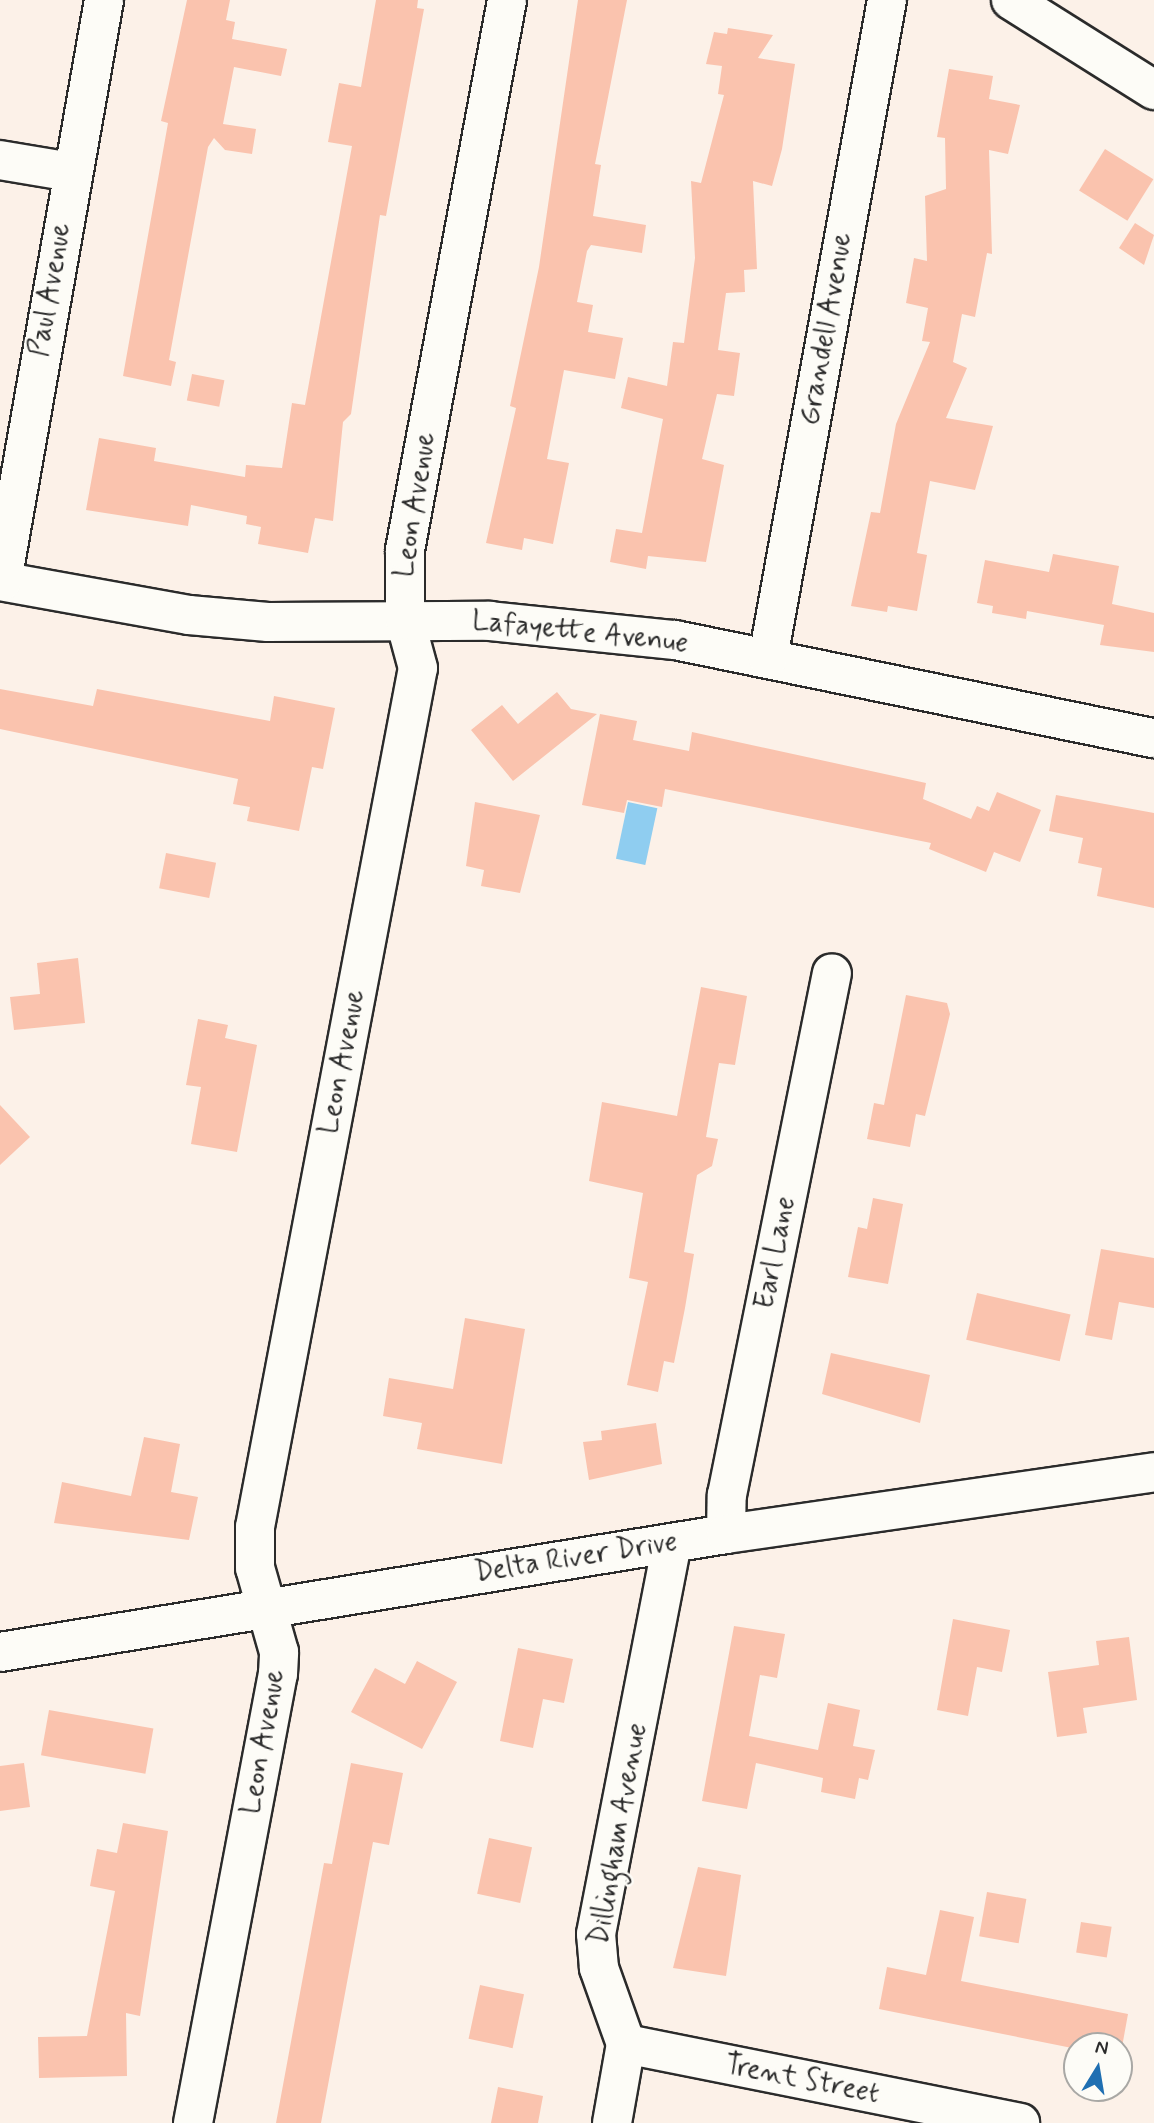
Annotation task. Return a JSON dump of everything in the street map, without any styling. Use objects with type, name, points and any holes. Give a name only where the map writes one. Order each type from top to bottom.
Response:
[{"type":"street","name":"Paul Avenue","points":[[1,581],[104,0]]},
{"type":"street","name":"Leon Avenue","points":[[194,2123],[278,1674],[268,1609],[255,1568],[256,1527],[418,668],[405,620],[405,550],[508,0]]},
{"type":"street","name":"Grandell Avenue","points":[[768,658],[887,0]]},
{"type":"street","points":[[1011,0],[1154,90]]},
{"type":"street","points":[[0,160],[72,172]]},
{"type":"street","name":"Lafayette Avenue","points":[[1,581],[189,615],[268,622],[405,620],[560,625],[768,658],[1154,738]]},
{"type":"street","name":"Earl Lane","points":[[726,1534],[727,1495],[832,973]]},
{"type":"street","name":"Delta River Drive","points":[[0,1652],[726,1534],[1154,1472]]},
{"type":"street","name":"Dillingham Avenue","points":[[612,2123],[626,2044],[599,1968],[596,1934],[672,1543]]},
{"type":"street","name":"Trent Street","points":[[626,2044],[999,2121]]},
{"type":"water","points":[[628,802],[657,808],[645,865],[616,859]]},
{"type":"building","points":[[187,0],[230,0],[226,20],[235,22],[232,39],[287,49],[281,76],[234,67],[223,124],[256,129],[252,154],[225,150],[214,138],[208,147],[169,360],[176,362],[171,386],[123,376],[168,123],[161,121]]},
{"type":"building","points":[[376,0],[418,0],[417,8],[424,9],[386,216],[380,215],[351,414],[343,422],[333,521],[315,518],[308,553],[258,544],[261,527],[246,524],[247,516],[191,505],[188,526],[86,510],[99,438],[156,448],[154,461],[245,477],[246,465],[282,468],[292,403],[305,405],[352,146],[328,142],[339,83],[361,87]]},
{"type":"building","points":[[578,0],[627,0],[595,164],[601,165],[593,216],[646,225],[642,253],[591,245],[587,251],[577,302],[593,305],[588,332],[623,338],[615,379],[564,370],[547,459],[569,463],[553,544],[524,538],[522,550],[486,543],[516,408],[510,406],[539,267]]},
{"type":"building","points":[[728,28],[773,35],[758,58],[795,64],[782,149],[772,186],[753,181],[757,269],[744,270],[745,292],[726,293],[718,350],[740,353],[734,396],[717,394],[702,459],[724,465],[706,562],[648,556],[646,569],[610,562],[616,529],[642,533],[663,419],[621,408],[628,377],[667,386],[673,342],[684,343],[695,258],[691,181],[701,183],[724,95],[718,94],[722,66],[706,64],[714,32],[727,34]]},
{"type":"building","points":[[949,69],[993,76],[989,99],[1020,105],[1008,154],[989,150],[992,254],[987,253],[975,317],[962,314],[953,362],[967,368],[946,418],[993,426],[975,490],[930,481],[917,553],[927,555],[917,611],[888,606],[887,612],[851,606],[871,512],[880,513],[896,424],[930,342],[922,341],[928,308],[906,303],[914,258],[927,261],[925,196],[946,189],[945,138],[937,137]]},
{"type":"building","points":[[1105,149],[1153,179],[1127,221],[1079,191]]},
{"type":"building","points":[[1135,223],[1154,235],[1144,265],[1119,248]]},
{"type":"building","points":[[192,374],[224,380],[219,407],[187,401]]},
{"type":"building","points":[[1053,554],[1119,566],[1112,604],[1154,613],[1154,652],[1100,645],[1104,625],[1027,611],[1026,619],[992,613],[993,606],[977,603],[985,560],[1049,572]]},
{"type":"building","points":[[0,689],[93,706],[97,689],[270,721],[274,696],[335,708],[323,769],[312,767],[299,831],[247,821],[250,807],[233,804],[238,779],[0,729]]},
{"type":"building","points":[[557,692],[571,709],[597,714],[513,781],[471,730],[502,705],[518,724]]},
{"type":"building","points":[[600,714],[637,721],[633,740],[689,751],[692,732],[926,783],[923,799],[971,819],[977,806],[989,811],[997,792],[1041,810],[1020,862],[994,852],[986,872],[929,849],[931,843],[665,789],[662,807],[627,800],[624,813],[582,805]]},
{"type":"building","points":[[1056,795],[1154,813],[1154,908],[1097,896],[1102,868],[1078,863],[1083,838],[1049,831]]},
{"type":"building","points":[[475,802],[540,815],[520,893],[481,886],[484,870],[466,866]]},
{"type":"building","points":[[166,853],[216,863],[209,898],[159,888]]},
{"type":"building","points":[[78,958],[85,1023],[14,1030],[10,997],[40,994],[37,963]]},
{"type":"building","points":[[701,987],[747,996],[735,1065],[719,1063],[706,1137],[718,1139],[712,1166],[697,1175],[684,1252],[694,1254],[685,1308],[674,1363],[664,1361],[658,1392],[627,1385],[648,1282],[629,1278],[643,1193],[589,1181],[602,1102],[677,1116]]},
{"type":"building","points":[[906,995],[947,1003],[950,1014],[925,1116],[916,1114],[910,1147],[867,1139],[874,1103],[884,1105]]},
{"type":"building","points":[[198,1019],[228,1025],[225,1038],[257,1045],[237,1152],[191,1144],[201,1087],[186,1085]]},
{"type":"building","points":[[0,1105],[30,1137],[0,1165]]},
{"type":"building","points":[[873,1198],[903,1204],[888,1284],[848,1277],[858,1227],[867,1229]]},
{"type":"building","points":[[1101,1249],[1154,1258],[1154,1308],[1119,1302],[1112,1340],[1085,1335]]},
{"type":"building","points":[[977,1293],[1071,1315],[1060,1361],[966,1340]]},
{"type":"building","points":[[465,1318],[525,1329],[502,1464],[417,1449],[422,1423],[383,1416],[389,1378],[453,1389]]},
{"type":"building","points":[[831,1353],[930,1375],[920,1423],[822,1394]]},
{"type":"building","points":[[656,1423],[662,1464],[589,1480],[583,1442],[602,1440],[601,1431]]},
{"type":"building","points":[[144,1437],[180,1444],[171,1492],[198,1497],[189,1540],[54,1523],[62,1482],[131,1496]]},
{"type":"building","points":[[953,1619],[1010,1630],[1002,1672],[977,1667],[968,1716],[937,1710]]},
{"type":"building","points":[[734,1626],[785,1634],[777,1678],[760,1675],[749,1736],[818,1750],[828,1703],[860,1710],[853,1746],[875,1750],[868,1780],[859,1778],[855,1799],[821,1792],[823,1778],[756,1763],[747,1809],[702,1801]]},
{"type":"building","points":[[1129,1637],[1137,1700],[1083,1708],[1087,1733],[1057,1737],[1048,1672],[1099,1665],[1096,1641]]},
{"type":"building","points":[[518,1648],[573,1659],[564,1703],[543,1699],[533,1748],[500,1741]]},
{"type":"building","points":[[417,1661],[457,1682],[422,1749],[351,1712],[375,1668],[405,1684]]},
{"type":"building","points":[[49,1710],[153,1728],[145,1774],[41,1755]]},
{"type":"building","points":[[24,1763],[30,1807],[0,1811],[0,1766]]},
{"type":"building","points":[[351,1763],[403,1773],[389,1845],[373,1842],[321,2123],[276,2123],[324,1863],[332,1864]]},
{"type":"building","points":[[123,1823],[168,1831],[140,2016],[126,2013],[127,2076],[39,2078],[38,2037],[87,2036],[115,1891],[90,1886],[97,1849],[117,1853]]},
{"type":"building","points":[[489,1838],[532,1847],[520,1903],[477,1894]]},
{"type":"building","points":[[698,1867],[741,1875],[726,1976],[673,1968]]},
{"type":"building","points":[[987,1892],[1026,1899],[1019,1943],[979,1936]]},
{"type":"building","points":[[940,1910],[974,1917],[961,1981],[1128,2014],[1125,2032],[1063,2032],[1063,2046],[879,2009],[887,1967],[926,1975]]},
{"type":"building","points":[[1081,1922],[1112,1927],[1107,1957],[1076,1953]]},
{"type":"building","points":[[480,1985],[524,1994],[513,2048],[469,2039]]},
{"type":"building","points":[[498,2087],[543,2096],[538,2123],[491,2123]]}]
